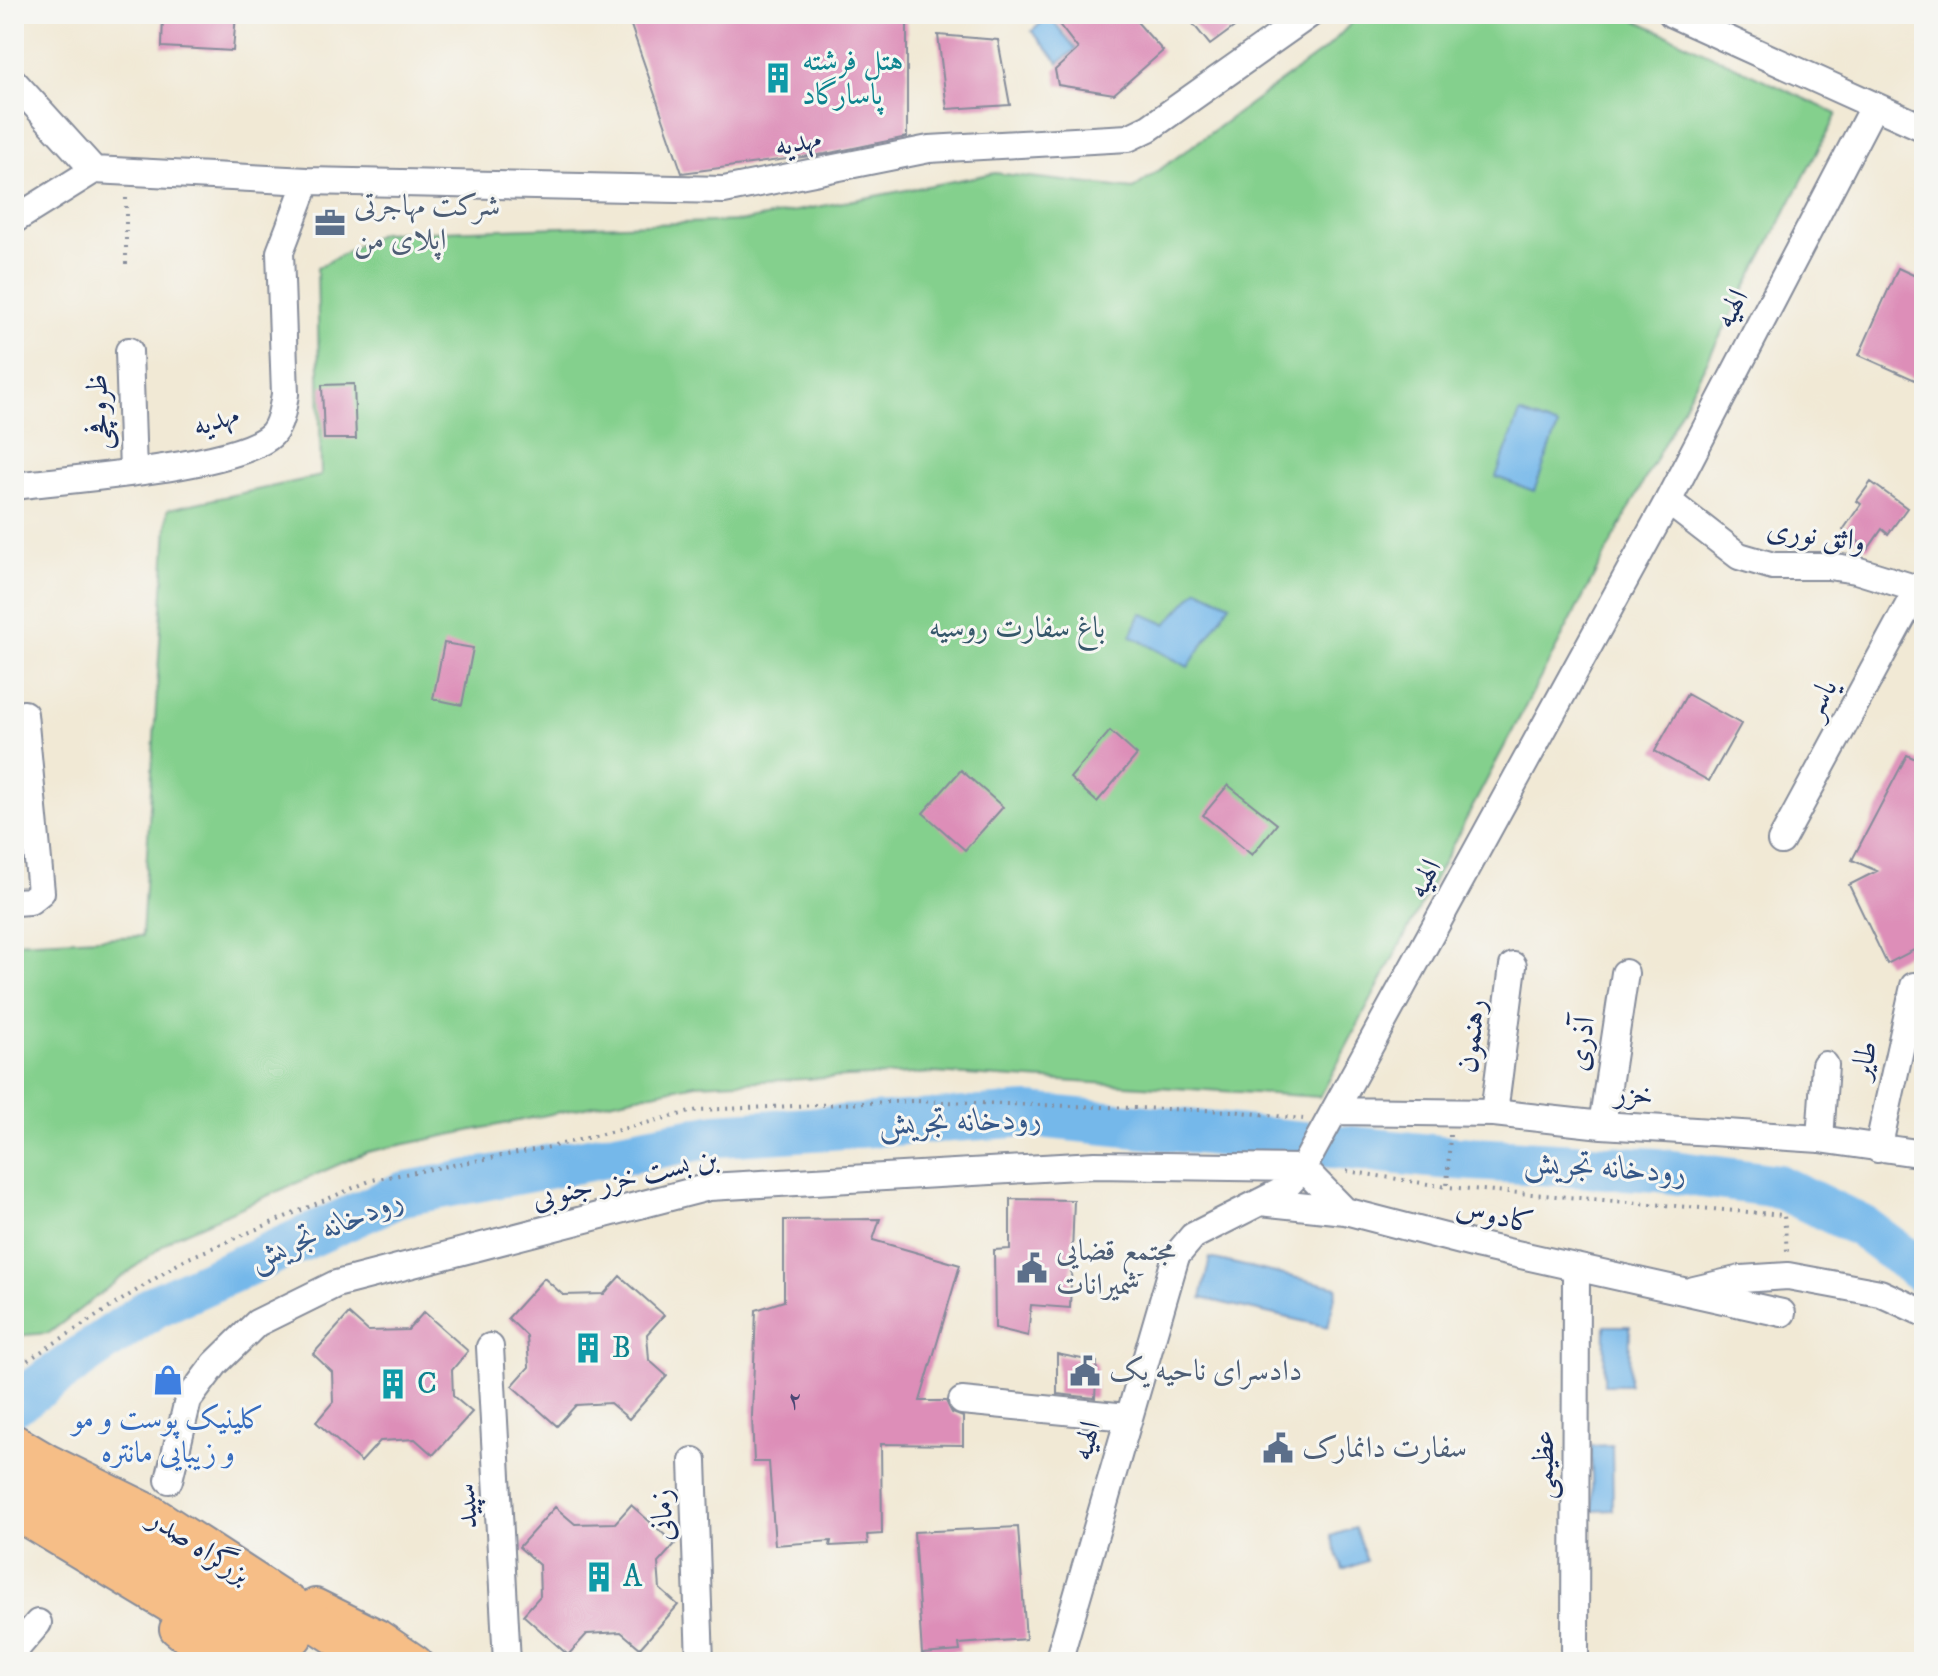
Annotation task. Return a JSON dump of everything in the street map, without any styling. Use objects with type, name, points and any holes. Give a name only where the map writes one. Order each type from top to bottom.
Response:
[{"type":"highway","name":"بزرگراه صدر","points":[[14,1444],[30,1466],[148,1513],[377,1662]]},
{"type":"highway","points":[[30,1466],[337,1662]]},
{"type":"highway","points":[[14,1509],[268,1662]]},
{"type":"highway","points":[[14,1535],[230,1662]]},
{"type":"main road","points":[[210,1553],[378,1636],[416,1662]]},
{"type":"main road","points":[[176,1629],[217,1662]]},
{"type":"street","name":"مهدیه","points":[[94,170],[307,181],[724,190],[929,149],[1128,138],[1149,128],[1310,14]]},
{"type":"street","points":[[1672,14],[1924,128]]},
{"type":"street","points":[[14,82],[94,170],[14,220]]},
{"type":"street","name":"الهیه","points":[[1058,1662],[1176,1256],[1193,1236],[1282,1191],[1305,1169],[1668,501],[1873,107]]},
{"type":"street","name":"مهدیه","points":[[14,486],[214,460],[252,447],[272,434],[281,417],[285,394],[280,252],[307,181]]},
{"type":"street","name":"ظروفچی","points":[[129,351],[133,471]]},
{"type":"street","name":"واثق نوری","points":[[1668,501],[1739,556],[1773,566],[1828,566],[1856,570],[1921,590]]},
{"type":"street","name":"یاسر","points":[[1781,841],[1921,590]]},
{"type":"street","points":[[14,902],[30,901],[41,892],[24,714]]},
{"type":"street","name":"رهنمون","points":[[1494,1113],[1513,966]]},
{"type":"street","name":"آذری","points":[[1602,1125],[1625,973]]},
{"type":"street","name":"طایر","points":[[1878,1149],[1914,986]]},
{"type":"street","points":[[1820,1139],[1825,1065]]},
{"type":"street","name":"خزر","points":[[1334,1115],[1494,1113],[1602,1125],[1820,1139],[1924,1154]]},
{"type":"street","name":"بن بست خزر جنوبی","points":[[169,1480],[188,1400],[215,1364],[257,1323],[336,1284],[709,1187],[1095,1165],[1305,1169]]},
{"type":"street","points":[[1305,1169],[1345,1211]]},
{"type":"street","name":"کادوس","points":[[1260,1202],[1345,1211],[1476,1245],[1782,1313]]},
{"type":"street","name":"عظیمی","points":[[1575,1662],[1576,1267]]},
{"type":"street","name":"کادوس","points":[[1687,1292],[1741,1279],[1788,1276],[1880,1293],[1924,1313]]},
{"type":"street","name":"سپید","points":[[490,1347],[507,1662]]},
{"type":"street","points":[[962,1401],[1127,1417]]},
{"type":"street","name":"زمانی","points":[[693,1461],[700,1662]]},
{"type":"street","points":[[14,1651],[38,1623]]},
{"type":"path","points":[[126,264],[127,174]]},
{"type":"path","points":[[14,1369],[184,1260],[372,1180],[550,1147],[698,1110],[913,1101],[1334,1115]]},
{"type":"path","points":[[1447,1187],[1449,1151]]},
{"type":"path","points":[[1347,1171],[1447,1187],[1784,1215],[1786,1240]]},
{"type":"green space","name":"باغ سفارت روسیه","points":[[1360,14],[1623,14],[1837,114],[1320,1097],[934,1073],[696,1084],[367,1152],[174,1237],[49,1333],[14,1336],[14,942],[142,936],[168,509],[321,476],[317,268],[381,233],[744,221],[995,173],[1133,189],[1327,48]]},
{"type":"water","points":[[1049,16],[1076,49],[1059,63],[1032,31]]},
{"type":"water","points":[[1520,413],[1558,427],[1534,491],[1496,477]]},
{"type":"water","points":[[1198,589],[1230,604],[1188,667],[1131,636],[1141,613],[1166,624]]},
{"type":"water","points":[[1210,1258],[1337,1287],[1328,1327],[1201,1298]]},
{"type":"water","points":[[1605,1326],[1630,1326],[1629,1385],[1604,1385]]},
{"type":"water","points":[[1612,1445],[1613,1510],[1593,1511],[1591,1446]]},
{"type":"water","points":[[1355,1528],[1367,1561],[1343,1570],[1331,1536]]},
{"type":"building","points":[[163,14],[236,14],[233,51],[162,47]]},
{"type":"building","name":"هتل فرشته پاسارگاد","points":[[627,14],[907,14],[907,137],[825,154],[682,173]]},
{"type":"building","points":[[1051,14],[1130,14],[1163,51],[1114,94],[1058,85],[1055,70],[1078,49]]},
{"type":"building","points":[[1185,14],[1252,14],[1210,45]]},
{"type":"building","points":[[938,35],[998,40],[1010,105],[947,109]]},
{"type":"building","points":[[1898,268],[1924,280],[1924,384],[1859,355]]},
{"type":"building","points":[[354,384],[356,439],[324,439],[322,385]]},
{"type":"building","points":[[1871,482],[1907,508],[1888,534],[1882,529],[1868,549],[1843,530],[1861,504],[1857,501]]},
{"type":"building","points":[[444,643],[473,648],[462,705],[433,699]]},
{"type":"building","points":[[1687,694],[1741,724],[1709,781],[1655,751]]},
{"type":"building","points":[[1110,731],[1137,755],[1097,802],[1070,778]]},
{"type":"building","points":[[1907,755],[1924,763],[1924,945],[1887,964],[1849,885],[1877,871],[1852,860]]},
{"type":"building","points":[[961,770],[1003,807],[965,850],[923,813]]},
{"type":"building","points":[[1228,785],[1277,824],[1252,855],[1203,815]]},
{"type":"building","name":"مجتمع قضایی شمیرانات","points":[[1010,1199],[1074,1200],[1070,1308],[1031,1305],[1028,1336],[995,1328],[994,1250],[1010,1249]]},
{"type":"building","points":[[880,1219],[873,1240],[960,1265],[920,1401],[946,1401],[952,1413],[963,1417],[963,1445],[881,1444],[882,1534],[867,1535],[868,1544],[830,1546],[831,1541],[775,1545],[769,1462],[754,1462],[752,1416],[756,1310],[784,1301],[784,1220]]},
{"type":"building","name":"B","points":[[620,1276],[664,1315],[647,1334],[649,1360],[667,1376],[629,1419],[610,1403],[576,1405],[557,1426],[512,1386],[529,1367],[527,1336],[508,1318],[544,1278],[563,1295],[604,1294]]},
{"type":"building","name":"C","points":[[424,1312],[468,1351],[452,1370],[453,1396],[472,1412],[433,1455],[415,1439],[380,1441],[361,1462],[316,1422],[333,1402],[332,1372],[313,1354],[349,1314],[368,1331],[408,1330]]},
{"type":"building","points":[[1057,1354],[1097,1362],[1095,1398],[1057,1394]]},
{"type":"building","name":"A","points":[[631,1505],[675,1544],[658,1563],[660,1589],[678,1605],[640,1648],[621,1632],[587,1634],[568,1655],[523,1615],[540,1596],[539,1565],[519,1547],[555,1507],[575,1524],[615,1523]]},
{"type":"building","points":[[1018,1527],[1026,1639],[959,1644],[960,1651],[922,1654],[914,1532]]},
{"type":"waterway","name":"رودخانه تجریش","points":[[14,1404],[155,1306],[402,1194],[718,1135],[1029,1115],[1440,1157],[1657,1170],[1778,1186],[1861,1226],[1924,1273]]},
{"type":"place","name":"هتل فرشته پاسارگاد","points":[[778,78]]},
{"type":"place","name":"شرکت مهاجرتی اپلای من","points":[[330,223]]},
{"type":"place","name":"مجتمع قضایی شمیرانات","points":[[1032,1268]]},
{"type":"place","name":"B","points":[[588,1348]]},
{"type":"place","name":"دادسرای ناحیه یک","points":[[1085,1371]]},
{"type":"place","name":"کلینیک پوست و مو و زیبایی مانتره","points":[[168,1380]]},
{"type":"place","name":"C","points":[[393,1384]]},
{"type":"place","name":"سفارت دانمارک","points":[[1278,1448]]},
{"type":"place","name":"A","points":[[599,1577]]}]
